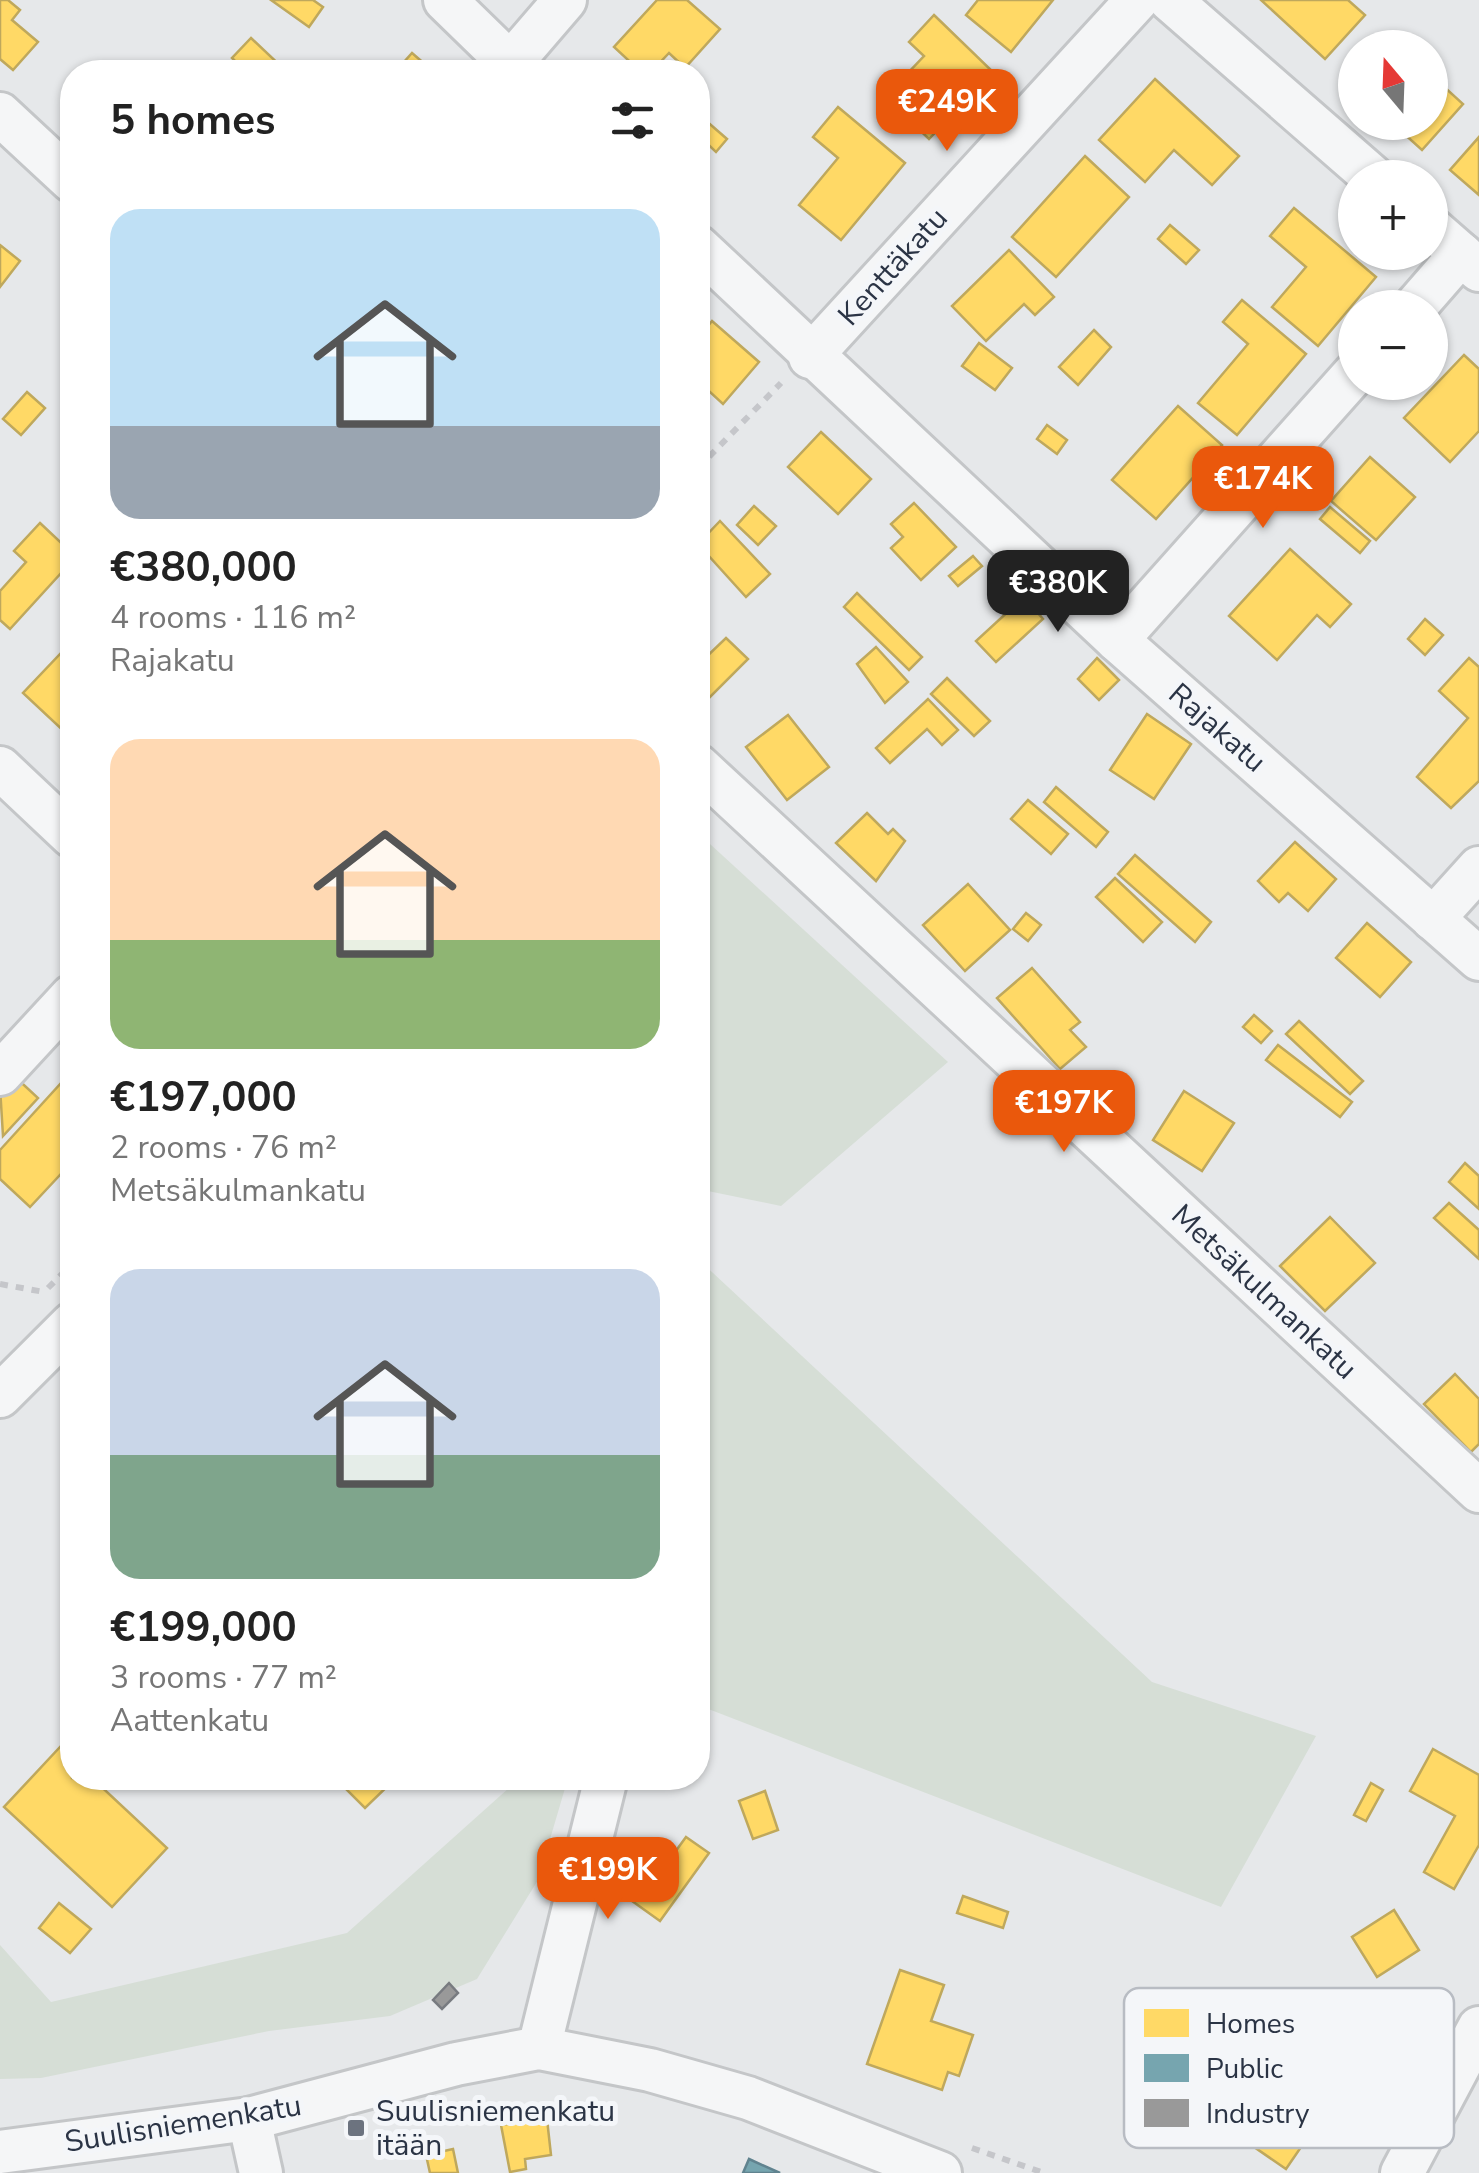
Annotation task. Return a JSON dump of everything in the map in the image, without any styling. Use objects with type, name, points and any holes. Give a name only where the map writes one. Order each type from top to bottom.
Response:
[{"type":"street","points":[[445,0],[506,60]]},
{"type":"street","points":[[520,60],[565,0]]},
{"type":"street","name":"Kenttäkatu","points":[[810,357],[1137,0]]},
{"type":"street","points":[[1170,0],[1353,160]]},
{"type":"street","points":[[0,114],[60,171]]},
{"type":"street","points":[[1427,290],[1457,250]]},
{"type":"street","name":"Rajakatu","points":[[710,259],[810,357],[1117,640],[1479,959]]},
{"type":"street","points":[[1117,640],[1338,392]]},
{"type":"street","points":[[0,768],[60,825]]},
{"type":"street","name":"Metsäkulmankatu","points":[[710,777],[1479,1491]]},
{"type":"street","points":[[1433,919],[1479,868]]},
{"type":"street","points":[[0,1074],[60,1009]]},
{"type":"street","points":[[0,1396],[60,1336]]},
{"type":"street","points":[[539,2048],[603,1790]]},
{"type":"street","points":[[1454,2075],[1479,2028]]},
{"type":"street","name":"Suulisniemenkatu","points":[[0,2152],[250,2119],[456,2064],[539,2048],[650,2070],[748,2098],[940,2173]]},
{"type":"street","points":[[250,2119],[261,2173]]},
{"type":"street","points":[[1402,2173],[1415,2148]]},
{"type":"path","points":[[710,456],[810,357]]},
{"type":"path","points":[[0,1284],[44,1292]]},
{"type":"shaded area","points":[[710,844],[948,1062],[781,1206],[710,1191]]},
{"type":"shaded area","points":[[710,1270],[1152,1682],[1316,1736],[1221,1907],[710,1710]]},
{"type":"shaded area","points":[[507,1790],[564,1790],[538,1880],[477,1979],[390,2016],[269,2031],[41,2078],[0,2079],[0,1945],[51,2002],[347,1933]]},
{"type":"building: Homes","points":[[0,0],[8,0],[20,10],[12,20],[38,42],[13,70],[0,59]]},
{"type":"building: Homes","points":[[271,0],[313,0],[323,7],[309,27]]},
{"type":"building: Homes","points":[[657,0],[687,0],[720,29],[692,60],[676,60],[669,53],[662,60],[628,60],[614,47]]},
{"type":"building: Homes","points":[[978,0],[1053,0],[1011,52],[966,15]]},
{"type":"building: Homes","points":[[1261,0],[1348,0],[1365,15],[1351,30],[1338,30],[1338,45],[1325,59]]},
{"type":"building: Homes","points":[[934,15],[993,72],[929,139],[885,97],[924,56],[909,42]]},
{"type":"building: Homes","points":[[251,38],[274,60],[234,60]]},
{"type":"building: Homes","points":[[1155,79],[1239,156],[1212,185],[1174,150],[1145,182],[1099,140]]},
{"type":"building: Homes","points":[[1448,90],[1463,104],[1448,121]]},
{"type":"building: Homes","points":[[838,107],[905,163],[841,240],[799,205],[838,158],[813,137]]},
{"type":"building: Homes","points":[[710,124],[727,139],[716,152],[710,146]]},
{"type":"building: Homes","points":[[1479,137],[1479,195],[1450,170]]},
{"type":"building: Homes","points":[[1411,140],[1431,140],[1422,150]]},
{"type":"building: Homes","points":[[1085,156],[1129,197],[1056,277],[1012,237]]},
{"type":"building: Homes","points":[[1294,208],[1338,245],[1338,270],[1368,270],[1376,277],[1365,290],[1338,290],[1338,322],[1318,346],[1272,307],[1306,267],[1270,236]]},
{"type":"building: Homes","points":[[1170,225],[1199,250],[1186,264],[1158,239]]},
{"type":"building: Homes","points":[[0,245],[20,261],[0,287]]},
{"type":"building: Homes","points":[[1009,250],[1054,297],[1035,315],[1024,304],[986,341],[952,306]]},
{"type":"building: Homes","points":[[1242,300],[1306,354],[1237,435],[1198,403],[1248,344],[1223,322]]},
{"type":"building: Homes","points":[[712,321],[759,362],[723,404],[710,392]]},
{"type":"building: Homes","points":[[1094,330],[1111,347],[1078,385],[1059,367]]},
{"type":"building: Homes","points":[[979,343],[1012,368],[995,390],[962,366]]},
{"type":"building: Homes","points":[[1464,355],[1479,369],[1479,431],[1450,462],[1404,418],[1421,400],[1448,400],[1448,372]]},
{"type":"building: Homes","points":[[27,392],[45,408],[21,435],[3,419]]},
{"type":"building: Homes","points":[[1178,406],[1222,445],[1156,519],[1112,480]]},
{"type":"building: Homes","points":[[1047,425],[1067,440],[1057,454],[1037,439]]},
{"type":"building: Homes","points":[[821,432],[871,479],[838,514],[788,467]]},
{"type":"building: Homes","points":[[1370,457],[1415,497],[1376,540],[1331,501]]},
{"type":"building: Homes","points":[[914,503],[956,547],[921,580],[891,548],[903,537],[891,524]]},
{"type":"building: Homes","points":[[754,506],[776,526],[758,545],[737,525]]},
{"type":"building: Homes","points":[[1330,507],[1370,541],[1360,553],[1320,519]]},
{"type":"building: Homes","points":[[720,521],[770,574],[746,597],[710,557],[710,531]]},
{"type":"building: Homes","points":[[40,523],[60,542],[60,574],[10,629],[0,620],[0,591],[26,562],[14,551]]},
{"type":"building: Homes","points":[[1290,549],[1351,604],[1330,627],[1317,615],[1277,660],[1229,616]]},
{"type":"building: Homes","points":[[973,556],[982,566],[958,586],[949,576]]},
{"type":"building: Homes","points":[[857,593],[922,657],[909,670],[844,607]]},
{"type":"building: Homes","points":[[1024,597],[1043,619],[996,662],[976,641]]},
{"type":"building: Homes","points":[[1425,619],[1443,635],[1425,655],[1408,639]]},
{"type":"building: Homes","points":[[726,638],[748,659],[710,697],[710,653]]},
{"type":"building: Homes","points":[[876,647],[908,682],[885,703],[857,664]]},
{"type":"building: Homes","points":[[60,654],[60,728],[23,693]]},
{"type":"building: Homes","points":[[1097,658],[1119,680],[1099,700],[1078,679]]},
{"type":"building: Homes","points":[[1469,658],[1479,667],[1479,781],[1451,808],[1417,777],[1468,718],[1439,691]]},
{"type":"building: Homes","points":[[947,678],[990,721],[974,736],[931,694]]},
{"type":"building: Homes","points":[[928,699],[958,730],[942,745],[927,729],[890,763],[876,748]]},
{"type":"building: Homes","points":[[1147,714],[1191,744],[1154,799],[1110,770]]},
{"type":"building: Homes","points":[[788,715],[829,767],[787,800],[746,747]]},
{"type":"building: Homes","points":[[1056,787],[1108,832],[1096,847],[1044,802]]},
{"type":"building: Homes","points":[[1028,800],[1068,834],[1051,854],[1011,819]]},
{"type":"building: Homes","points":[[867,813],[888,834],[893,829],[905,841],[876,881],[836,843]]},
{"type":"building: Homes","points":[[1295,842],[1336,879],[1308,911],[1288,893],[1279,902],[1258,881]]},
{"type":"building: Homes","points":[[1135,855],[1211,922],[1195,942],[1118,874]]},
{"type":"building: Homes","points":[[1115,878],[1162,922],[1143,942],[1096,897]]},
{"type":"building: Homes","points":[[968,884],[1010,930],[965,971],[923,925]]},
{"type":"building: Homes","points":[[1026,913],[1041,925],[1028,941],[1013,929]]},
{"type":"building: Homes","points":[[1367,923],[1411,962],[1380,997],[1336,958]]},
{"type":"building: Homes","points":[[1032,968],[1080,1022],[1070,1030],[1086,1047],[1060,1069],[997,998]]},
{"type":"building: Homes","points":[[1254,1015],[1272,1031],[1261,1043],[1243,1027]]},
{"type":"building: Homes","points":[[1299,1021],[1363,1081],[1350,1094],[1286,1034]]},
{"type":"building: Homes","points":[[1278,1045],[1352,1102],[1340,1117],[1266,1060]]},
{"type":"building: Homes","points":[[12,1074],[38,1098],[3,1136],[0,1087]]},
{"type":"building: Homes","points":[[60,1084],[60,1175],[30,1207],[0,1179],[0,1150]]},
{"type":"building: Homes","points":[[1184,1091],[1234,1123],[1202,1171],[1153,1140]]},
{"type":"building: Homes","points":[[1465,1163],[1479,1176],[1479,1209],[1449,1182]]},
{"type":"building: Homes","points":[[1449,1203],[1479,1230],[1479,1259],[1434,1218]]},
{"type":"building: Homes","points":[[1330,1217],[1375,1263],[1325,1311],[1280,1266]]},
{"type":"building: Homes","points":[[1455,1374],[1479,1399],[1479,1444],[1471,1452],[1424,1404]]},
{"type":"building: Homes","points":[[60,1747],[60,1790],[105,1790],[167,1848],[112,1907],[4,1807]]},
{"type":"building: Homes","points":[[1433,1749],[1479,1775],[1479,1845],[1454,1889],[1424,1872],[1455,1816],[1410,1791]]},
{"type":"building: Homes","points":[[1371,1783],[1383,1790],[1366,1821],[1354,1815]]},
{"type":"building: Homes","points":[[347,1790],[384,1790],[365,1808]]},
{"type":"building: Homes","points":[[765,1791],[778,1830],[753,1839],[739,1801]]},
{"type":"building: Homes","points":[[686,1837],[709,1853],[660,1921],[618,1891],[647,1849],[667,1863]]},
{"type":"building: Homes","points":[[963,1896],[1008,1912],[1003,1928],[957,1913]]},
{"type":"building: Homes","points":[[59,1903],[91,1929],[70,1953],[39,1928]]},
{"type":"building: Homes","points":[[1394,1910],[1419,1950],[1377,1977],[1352,1937]]},
{"type":"building: Homes","points":[[900,1970],[944,1985],[931,2021],[973,2035],[959,2076],[948,2072],[942,2090],[867,2064]]},
{"type":"building: Homes","points":[[547,2119],[551,2155],[525,2159],[526,2169],[510,2172],[501,2125]]},
{"type":"building: Homes","points":[[1256,2148],[1300,2148],[1286,2169]]},
{"type":"building: Homes","points":[[453,2149],[458,2173],[430,2173],[426,2155]]},
{"type":"building: Public","points":[[749,2159],[780,2173],[743,2173]]},
{"type":"building: Industry","points":[[449,1983],[458,1993],[442,2009],[433,2000]]},
{"type":"place","name":"Suulisniemenkatu itään","points":[[356,2128]]}]
